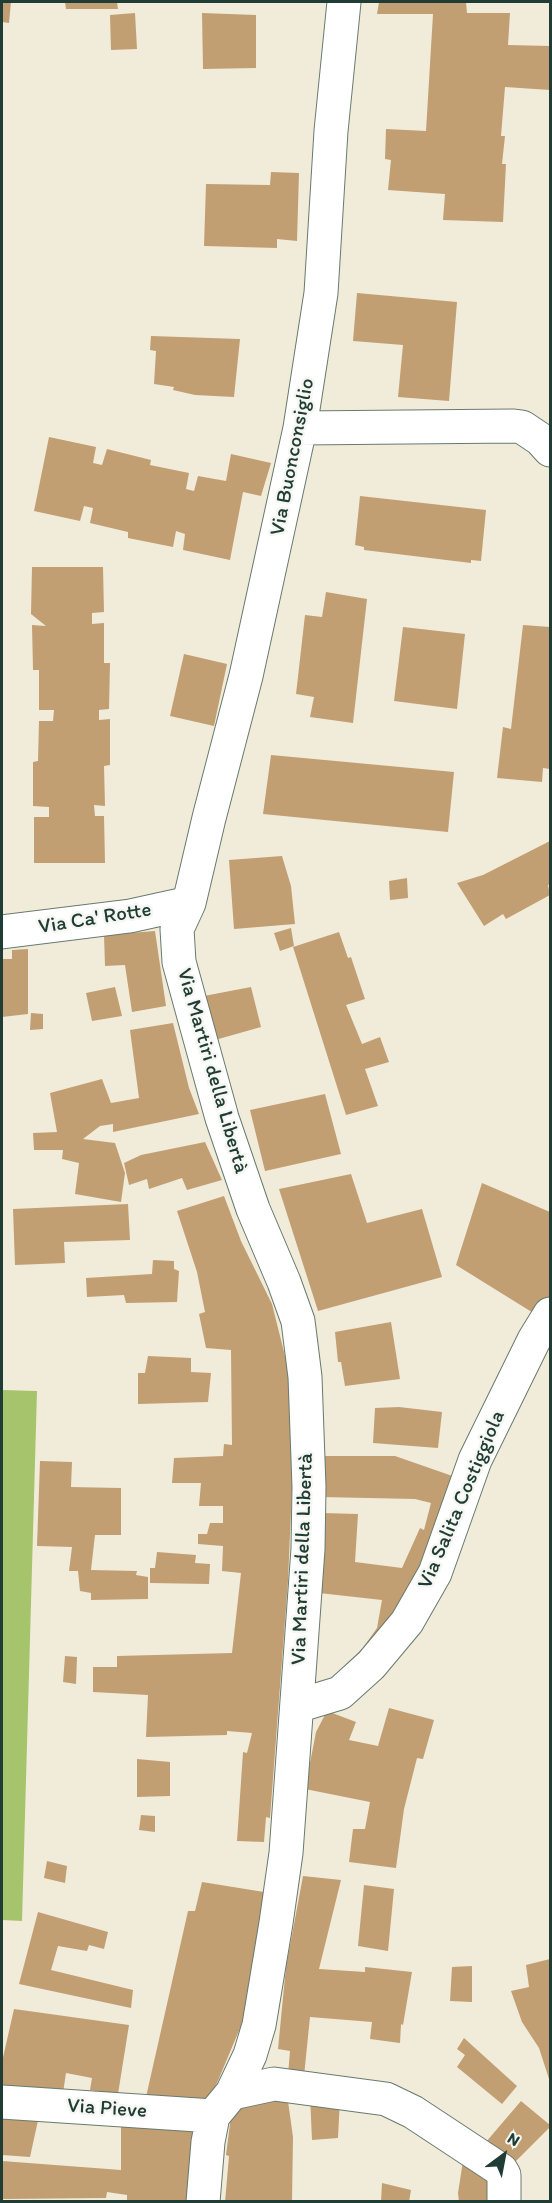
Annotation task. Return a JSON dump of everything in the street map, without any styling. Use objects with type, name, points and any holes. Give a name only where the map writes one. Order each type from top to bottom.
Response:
[{"type":"street","name":"Via Buonconsiglio","points":[[189,903],[246,676],[300,428],[321,293],[331,131],[344,2]]},
{"type":"street","points":[[300,428],[536,427],[540,439],[550,450]]},
{"type":"street","name":"Via Ca' Rotte","points":[[2,932],[130,916],[189,903]]},
{"type":"street","name":"Via Martiri della Libertà","points":[[189,903],[177,929],[179,962],[222,1118],[253,1209],[298,1321],[305,1377],[309,1487],[308,1550],[286,1853],[259,2025],[250,2055],[223,2104],[208,2142],[203,2202]]},
{"type":"street","name":"Via Salita Costiggiola","points":[[297,1706],[340,1693],[371,1665],[407,1622],[435,1573],[480,1449],[534,1340],[550,1314]]},
{"type":"street","name":"Via Pieve","points":[[2,2102],[223,2104],[274,2084],[386,2099],[413,2112],[501,2170],[504,2175],[504,2202]]},
{"type":"green space","points":[[2,1390],[37,1391],[22,1921],[2,1920]]},
{"type":"building","points":[[2,2],[11,2],[9,23],[2,22]]},
{"type":"building","points":[[65,2],[117,2],[118,9],[66,9]]},
{"type":"building","points":[[379,2],[466,2],[467,13],[510,13],[508,45],[550,46],[550,90],[505,87],[501,136],[505,136],[502,164],[506,164],[503,222],[443,220],[445,194],[388,190],[391,160],[385,159],[386,129],[426,131],[433,14],[377,14]]},
{"type":"building","points":[[135,13],[137,49],[111,50],[110,15]]},
{"type":"building","points":[[202,13],[256,15],[256,68],[203,69]]},
{"type":"building","points":[[271,172],[299,173],[297,241],[277,239],[277,248],[204,246],[206,184],[270,185]]},
{"type":"building","points":[[357,293],[457,302],[449,401],[398,397],[403,345],[353,341]]},
{"type":"building","points":[[151,336],[240,339],[234,397],[195,395],[173,390],[174,387],[154,384],[156,351],[150,350]]},
{"type":"building","points":[[49,437],[96,447],[93,463],[102,465],[107,449],[151,460],[150,465],[189,473],[186,489],[194,491],[198,476],[226,481],[231,454],[271,463],[261,496],[243,492],[230,560],[183,550],[185,534],[176,531],[173,547],[128,538],[128,532],[90,523],[93,508],[84,506],[80,521],[34,511]]},
{"type":"building","points":[[360,496],[486,510],[481,561],[471,560],[471,563],[364,550],[364,547],[355,545]]},
{"type":"building","points":[[32,567],[103,567],[104,612],[92,613],[92,624],[104,623],[104,663],[110,663],[109,709],[99,710],[99,720],[110,719],[110,765],[104,766],[105,806],[94,805],[95,816],[104,816],[105,863],[34,863],[34,817],[49,817],[49,807],[33,806],[33,762],[38,761],[39,721],[53,721],[54,710],[39,710],[39,670],[33,670],[32,625],[46,626],[31,614]]},
{"type":"building","points":[[326,592],[367,599],[353,723],[310,717],[314,697],[296,694],[305,615],[322,617]]},
{"type":"building","points":[[523,625],[550,627],[550,769],[543,768],[542,782],[497,778],[503,727],[511,729]]},
{"type":"building","points":[[403,627],[465,634],[457,709],[394,701]]},
{"type":"building","points":[[184,654],[227,664],[214,726],[170,716]]},
{"type":"building","points":[[271,755],[454,772],[448,832],[263,814]]},
{"type":"building","points":[[550,841],[550,884],[548,885],[550,895],[506,919],[503,914],[484,926],[457,883],[483,875]]},
{"type":"building","points":[[282,856],[291,886],[295,924],[234,929],[229,860]]},
{"type":"building","points":[[407,878],[408,898],[390,900],[389,881]]},
{"type":"building","points":[[291,928],[294,946],[280,951],[274,933]]},
{"type":"building","points":[[155,931],[166,1006],[132,1012],[125,965],[105,966],[104,935]]},
{"type":"building","points":[[339,932],[348,958],[351,957],[365,999],[346,1005],[362,1044],[380,1037],[389,1062],[365,1069],[378,1106],[346,1115],[293,947]]},
{"type":"building","points":[[28,949],[28,1014],[2,1017],[2,959],[12,959],[12,950]]},
{"type":"building","points":[[115,987],[122,1016],[92,1021],[86,993]]},
{"type":"building","points":[[251,987],[261,1027],[215,1040],[204,996]]},
{"type":"building","points":[[31,1013],[43,1014],[43,1029],[30,1030]]},
{"type":"building","points":[[173,1023],[189,1088],[199,1114],[113,1132],[113,1124],[100,1126],[83,1139],[115,1143],[125,1173],[121,1202],[75,1194],[79,1163],[62,1159],[63,1150],[34,1150],[33,1133],[57,1132],[50,1093],[102,1079],[111,1103],[139,1098],[130,1030]]},
{"type":"building","points":[[325,1094],[341,1154],[265,1171],[250,1110]]},
{"type":"building","points":[[205,1142],[222,1180],[187,1190],[182,1178],[149,1189],[147,1179],[129,1185],[124,1163],[141,1155]]},
{"type":"building","points":[[351,1174],[367,1223],[422,1209],[442,1277],[318,1311],[279,1189]]},
{"type":"building","points":[[482,1183],[550,1212],[550,1305],[543,1319],[456,1265]]},
{"type":"building","points":[[224,1196],[241,1241],[272,1304],[288,1368],[292,1488],[288,1581],[270,1818],[266,1817],[264,1842],[237,1841],[243,1752],[247,1753],[252,1733],[227,1731],[227,1735],[146,1737],[148,1695],[93,1692],[93,1667],[117,1667],[117,1656],[232,1653],[241,1573],[222,1571],[223,1546],[198,1544],[198,1534],[207,1534],[210,1523],[223,1523],[223,1506],[199,1506],[201,1483],[172,1483],[174,1458],[223,1456],[224,1444],[232,1445],[231,1350],[206,1348],[199,1314],[205,1312],[197,1272],[177,1211]]},
{"type":"building","points":[[128,1204],[130,1240],[64,1242],[65,1263],[15,1265],[13,1209]]},
{"type":"building","points":[[153,1260],[174,1261],[174,1269],[179,1271],[177,1302],[126,1303],[124,1295],[87,1297],[86,1278],[152,1274]]},
{"type":"building","points":[[391,1322],[400,1379],[345,1386],[341,1362],[338,1362],[335,1332]]},
{"type":"building","points":[[148,1356],[191,1358],[191,1372],[211,1373],[208,1402],[138,1404],[138,1373],[145,1373]]},
{"type":"building","points":[[399,1407],[442,1412],[438,1448],[373,1443],[375,1408]]},
{"type":"building","points":[[320,1456],[395,1456],[461,1479],[425,1570],[354,1673],[346,1664],[362,1649],[377,1628],[382,1600],[319,1593],[322,1513],[358,1514],[355,1562],[402,1568],[420,1528],[424,1530],[431,1503],[415,1499],[321,1497]]},
{"type":"building","points":[[40,1461],[72,1462],[71,1487],[121,1488],[121,1535],[95,1535],[91,1570],[137,1571],[136,1575],[148,1577],[148,1599],[91,1600],[91,1593],[80,1591],[78,1571],[69,1571],[72,1547],[37,1546]]},
{"type":"building","points":[[157,1552],[196,1555],[195,1563],[210,1564],[209,1584],[150,1583],[150,1568],[155,1568]]},
{"type":"building","points":[[65,1656],[77,1657],[76,1684],[63,1682]]},
{"type":"building","points":[[389,1708],[434,1720],[423,1759],[417,1758],[404,1809],[396,1868],[349,1862],[353,1829],[365,1829],[370,1802],[305,1789],[316,1732],[327,1711],[356,1722],[349,1740],[378,1746]]},
{"type":"building","points":[[137,1759],[170,1762],[170,1796],[137,1797]]},
{"type":"building","points":[[141,1815],[155,1816],[155,1832],[139,1830]]},
{"type":"building","points":[[47,1861],[67,1866],[65,1883],[44,1878]]},
{"type":"building","points":[[303,1876],[341,1880],[319,1969],[365,1972],[365,1967],[412,1972],[403,2025],[401,2024],[400,2043],[370,2039],[372,2022],[310,2017],[304,2076],[288,2075],[290,2051],[278,2049],[286,1967]]},
{"type":"building","points":[[202,1882],[264,1892],[246,2014],[217,2083],[207,2100],[146,2097],[188,1911],[195,1911]]},
{"type":"building","points":[[364,1885],[394,1889],[388,1951],[358,1946]]},
{"type":"building","points":[[38,1912],[108,1932],[104,1949],[89,1945],[87,1951],[58,1946],[51,1970],[133,1990],[131,2008],[19,1984]]},
{"type":"building","points":[[550,1959],[550,2082],[539,2048],[522,2022],[511,1991],[529,1987],[526,1965]]},
{"type":"building","points":[[472,1966],[472,2002],[450,2001],[452,1967]]},
{"type":"building","points":[[14,2009],[129,2025],[118,2094],[90,2090],[92,2078],[66,2073],[63,2093],[2,2086],[2,2062]]},
{"type":"building","points":[[464,2038],[517,2086],[502,2104],[457,2067],[465,2055],[457,2049]]},
{"type":"building","points":[[287,2094],[293,2137],[292,2202],[225,2202],[229,2156],[226,2155],[232,2108]]},
{"type":"building","points":[[310,2096],[340,2099],[338,2138],[312,2140]]},
{"type":"building","points":[[521,2101],[550,2127],[509,2168],[480,2149]]},
{"type":"building","points":[[2,2113],[39,2116],[30,2157],[2,2155]]},
{"type":"building","points":[[121,2117],[195,2121],[199,2202],[127,2202],[127,2195],[107,2192],[106,2198],[2,2199],[2,2161],[121,2170]]},
{"type":"building","points":[[465,2148],[499,2170],[501,2202],[459,2202],[458,2193]]},
{"type":"building","points":[[382,2183],[411,2190],[409,2202],[381,2202]]}]
